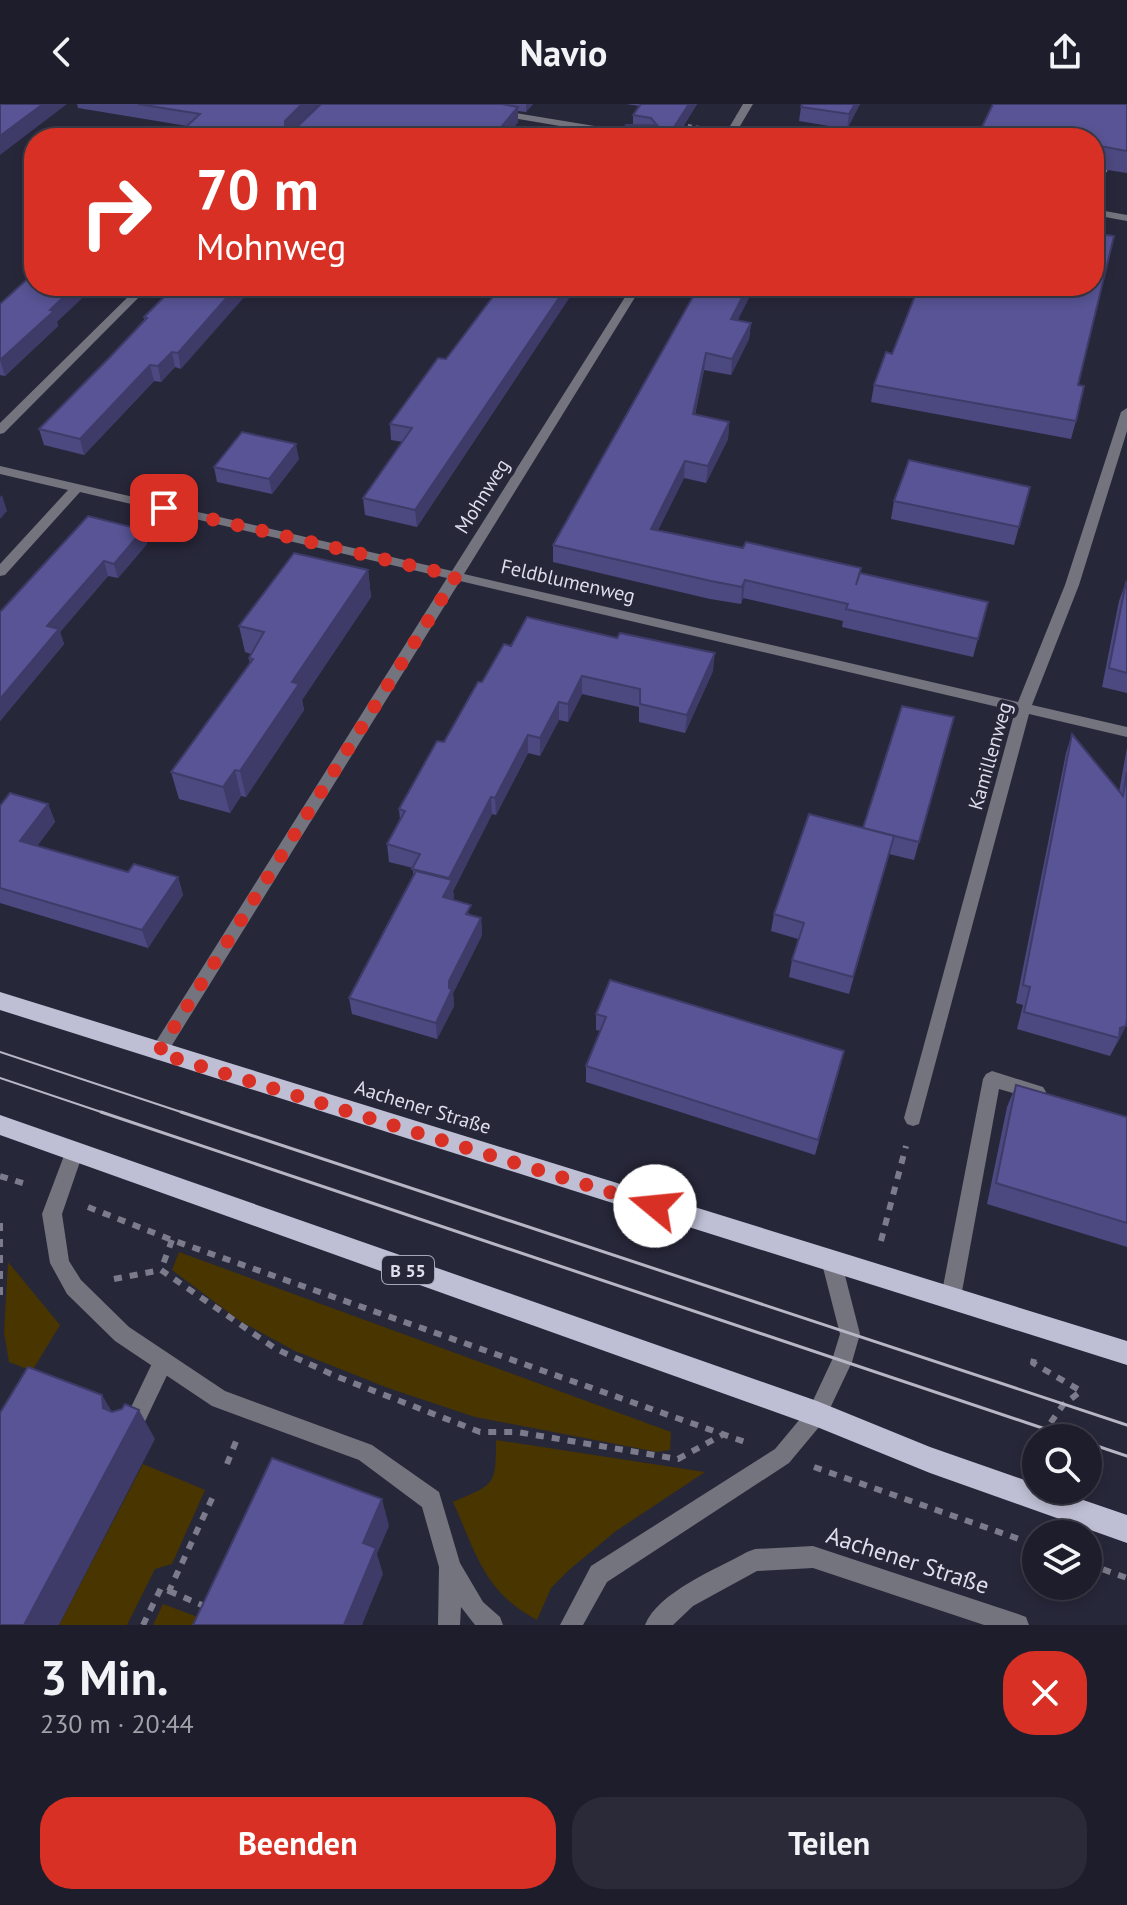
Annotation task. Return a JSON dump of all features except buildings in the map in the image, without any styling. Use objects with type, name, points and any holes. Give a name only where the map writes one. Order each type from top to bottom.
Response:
[{"type":"main road","name":"Aachener Straße","points":[[0,1001],[158,1053],[1127,1353]]},
{"type":"main road","name":"B 55","points":[[0,1125],[817,1414],[930,1460],[1127,1529]]},
{"type":"street","points":[[734,128],[748,104]]},
{"type":"street","points":[[485,111],[588,128]]},
{"type":"street","points":[[1104,214],[1127,218]]},
{"type":"street","points":[[0,430],[135,296]]},
{"type":"street","name":"Mohnweg","points":[[158,1053],[631,296]]},
{"type":"street","name":"Kamillenweg","points":[[913,1118],[1023,708],[1072,585],[1127,412]]},
{"type":"street","name":"Feldblumenweg","points":[[0,470],[1127,732]]},
{"type":"street","points":[[0,572],[77,488]]},
{"type":"street","points":[[951,1297],[992,1079],[1052,1096]]},
{"type":"street","points":[[74,1153],[52,1214],[53,1239],[60,1263],[74,1287],[122,1334],[219,1399],[365,1452],[431,1500],[450,1567],[475,1610],[492,1625]]},
{"type":"street","points":[[571,1625],[599,1574],[782,1456],[817,1414],[842,1362],[850,1334],[831,1260]]},
{"type":"street","points":[[131,1429],[163,1362]]},
{"type":"street","name":"Aachener Straße","points":[[656,1625],[685,1598],[755,1560],[813,1557],[1018,1625]]},
{"type":"street","points":[[449,1625],[450,1567]]},
{"type":"path","points":[[1104,175],[1107,166]]},
{"type":"path","points":[[880,1246],[913,1118]]},
{"type":"path","points":[[0,1176],[58,1195],[172,1240],[1022,1540]]},
{"type":"path","points":[[0,1223],[0,1300]]},
{"type":"path","points":[[172,1240],[161,1270],[240,1327],[276,1349],[338,1377],[480,1432],[517,1432],[678,1459],[724,1434]]},
{"type":"path","points":[[1038,1324],[1033,1363],[1081,1391],[1063,1405],[1050,1424]]},
{"type":"path","points":[[169,1591],[215,1492]]},
{"type":"path","points":[[1102,1569],[1127,1578]]},
{"type":"path","points":[[143,1625],[161,1588],[224,1614]]},
{"type":"shaded area","points":[[179,1252],[671,1432],[670,1450],[657,1452],[475,1417],[388,1388],[295,1351],[240,1321],[172,1270]]},
{"type":"shaded area","points":[[8,1262],[60,1325],[32,1371],[9,1362],[4,1332]]},
{"type":"shaded area","points":[[496,1440],[705,1472],[616,1531],[569,1570],[551,1588],[537,1620],[519,1609],[493,1584],[453,1502],[490,1482],[495,1467]]},
{"type":"shaded area","points":[[143,1464],[205,1490],[172,1564],[155,1569],[127,1625],[59,1625]]},
{"type":"shaded area","points":[[163,1604],[206,1620],[203,1625],[153,1625]]},
{"type":"tram line","points":[[0,1052],[187,1114]]},
{"type":"tram line","points":[[0,1078],[107,1114]]},
{"type":"tram line","points":[[101,1112],[1030,1424]]},
{"type":"tram line","points":[[181,1112],[1127,1425]]},
{"type":"tram line","points":[[1102,1448],[1127,1456]]},
{"type":"route","points":[[164,508],[456,576],[158,1053],[655,1206]]}]
